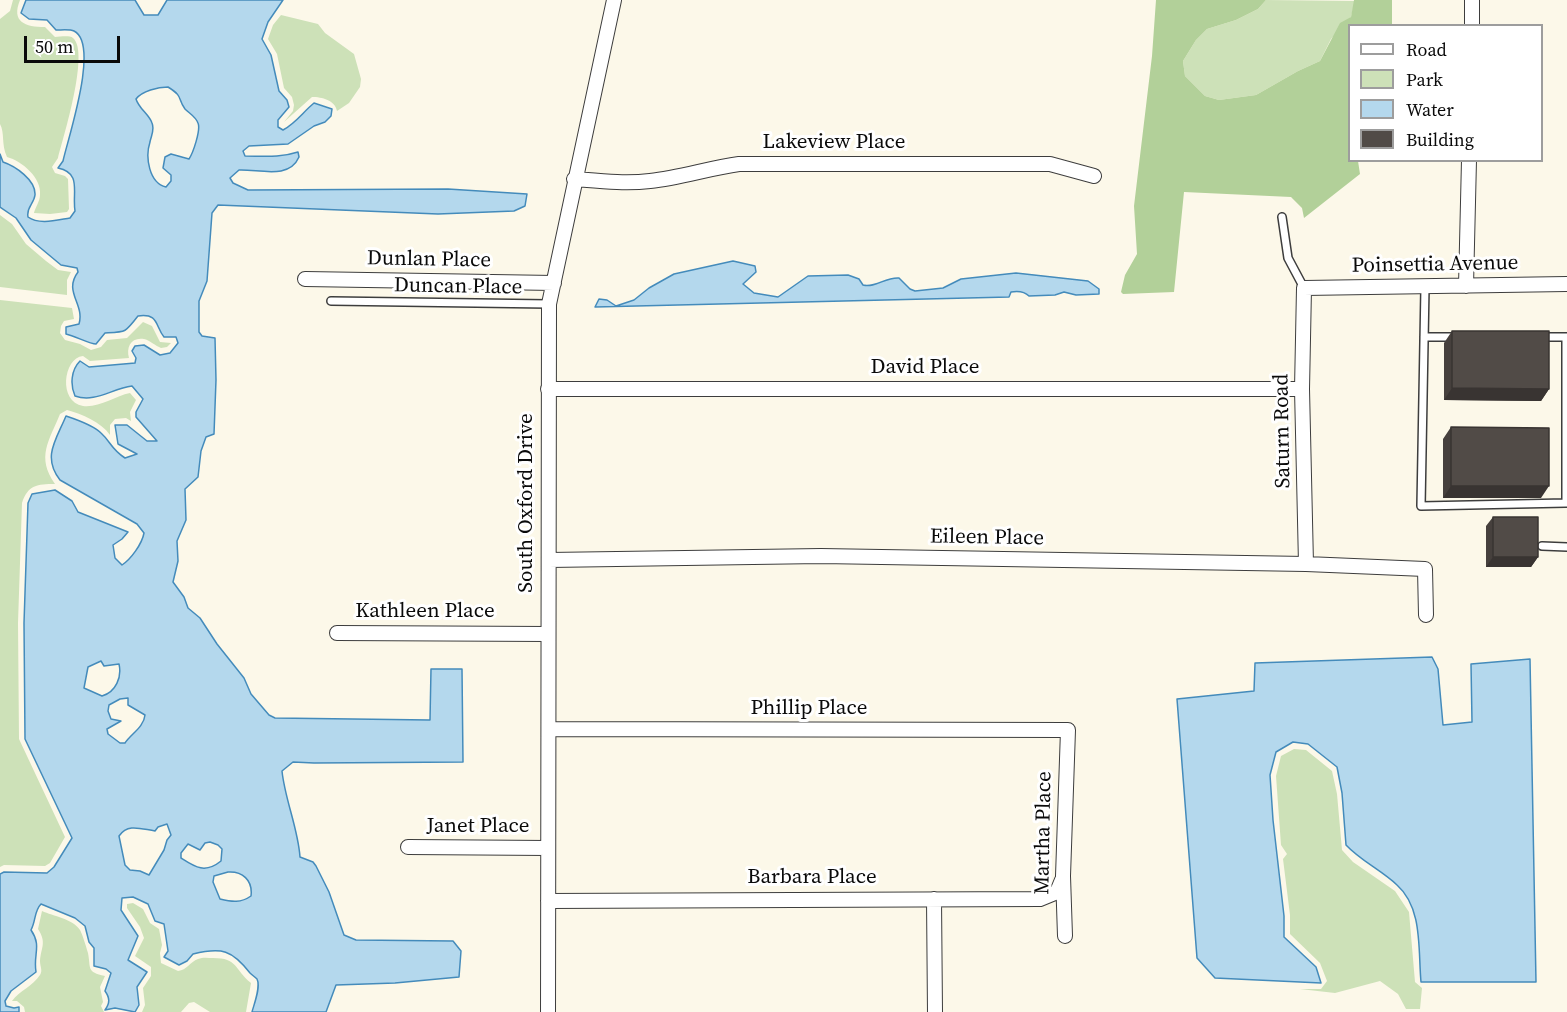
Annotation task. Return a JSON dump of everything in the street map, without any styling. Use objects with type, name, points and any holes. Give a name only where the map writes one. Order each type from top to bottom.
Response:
[{"type":"street","name":"South Oxford Drive","points":[[548,1012],[549,304],[614,0]]},
{"type":"street","points":[[1472,0],[1472,24]]},
{"type":"street","points":[[1466,286],[1469,162]]},
{"type":"street","name":"Lakeview Place","points":[[574,179],[634,183],[739,164],[1050,164],[1094,176]]},
{"type":"street","name":"Dunlan Place","points":[[305,279],[554,283]]},
{"type":"street","name":"Poinsettia Avenue","points":[[1303,293],[1425,287],[1567,284]]},
{"type":"street","name":"Saturn Road","points":[[1303,293],[1302,389],[1306,564]]},
{"type":"street","name":"David Place","points":[[548,388],[1302,389]]},
{"type":"street","name":"Eileen Place","points":[[549,560],[821,556],[1306,564],[1425,569],[1426,615]]},
{"type":"street","name":"Kathleen Place","points":[[337,633],[548,634]]},
{"type":"street","name":"Phillip Place","points":[[549,729],[1068,730]]},
{"type":"street","name":"Martha Place","points":[[1065,936],[1063,876],[1068,730]]},
{"type":"street","name":"Janet Place","points":[[408,847],[548,848]]},
{"type":"street","name":"Barbara Place","points":[[548,901],[1040,898],[1057,892],[1063,876]]},
{"type":"street","points":[[934,899],[935,1012]]},
{"type":"lane","points":[[1282,217],[1288,258],[1303,293]]},
{"type":"lane","points":[[1425,287],[1422,506],[1566,503],[1566,337],[1531,337]]},
{"type":"lane","name":"Duncan Place","points":[[331,301],[549,304]]},
{"type":"lane","points":[[1424,337],[1460,337]]},
{"type":"lane","points":[[1542,546],[1567,547]]},
{"type":"green space","points":[[13,0],[20,0],[17,14],[22,22],[31,26],[45,27],[55,37],[71,37],[77,46],[79,60],[74,96],[58,158],[52,167],[55,173],[68,179],[69,209],[67,212],[34,213],[40,197],[38,182],[30,171],[19,162],[7,157],[5,152],[0,124],[0,19],[10,11]]},
{"type":"green space","points":[[1156,0],[1266,0],[1258,9],[1236,20],[1207,29],[1196,40],[1183,61],[1185,76],[1205,96],[1219,100],[1256,95],[1320,61],[1340,23],[1351,17],[1354,0],[1392,0],[1392,24],[1348,24],[1348,162],[1358,162],[1360,174],[1304,218],[1302,208],[1291,197],[1184,192],[1174,292],[1123,294],[1121,292],[1125,275],[1137,254],[1134,206],[1152,56]]},
{"type":"green space","points":[[1266,0],[1355,1],[1351,17],[1331,39],[1320,61],[1256,95],[1219,100],[1205,96],[1185,76],[1183,61],[1196,40],[1207,29],[1236,20],[1258,9]]},
{"type":"green space","points":[[281,15],[318,24],[325,33],[354,54],[361,79],[360,87],[349,103],[337,111],[331,102],[312,97],[284,122],[293,111],[294,105],[292,97],[284,88],[277,54],[268,39],[273,25]]},
{"type":"green space","points":[[0,215],[12,224],[26,244],[46,261],[58,270],[71,272],[67,280],[67,295],[0,287]]},
{"type":"green space","points":[[0,300],[72,308],[74,319],[64,321],[60,333],[65,340],[91,350],[101,347],[107,340],[127,338],[143,322],[152,326],[160,342],[171,343],[161,348],[140,339],[130,344],[129,358],[90,361],[83,356],[71,364],[66,380],[70,397],[75,403],[83,406],[101,404],[130,393],[136,400],[130,412],[131,421],[126,418],[115,419],[110,425],[110,435],[102,426],[85,416],[67,410],[60,414],[45,457],[49,474],[55,484],[43,484],[30,489],[22,503],[18,623],[19,739],[65,837],[50,863],[45,866],[4,865],[0,867]]},
{"type":"green space","points":[[1294,749],[1306,750],[1332,771],[1337,794],[1342,850],[1353,862],[1395,891],[1409,912],[1415,982],[1422,988],[1420,1009],[1406,1009],[1398,994],[1380,981],[1335,993],[1300,989],[1321,989],[1327,981],[1320,963],[1290,934],[1283,859],[1287,854],[1281,845],[1276,776],[1281,756]]},
{"type":"green space","points":[[133,903],[143,909],[150,923],[159,929],[162,945],[161,963],[178,971],[200,958],[221,958],[232,962],[251,983],[246,1012],[210,1012],[194,1002],[189,1003],[181,1012],[142,1012],[145,1005],[143,988],[151,976],[151,967],[135,956],[144,938],[140,927],[127,908],[127,904]]},
{"type":"green space","points":[[42,911],[68,920],[80,930],[88,953],[90,969],[105,976],[100,987],[103,1002],[101,1006],[104,1012],[25,1012],[24,1007],[17,1001],[12,1001],[41,973],[43,942],[38,929]]},
{"type":"water","points":[[26,0],[135,0],[144,15],[158,15],[167,0],[283,0],[268,22],[262,39],[271,55],[279,91],[287,100],[289,107],[278,120],[278,127],[283,130],[288,127],[314,103],[332,109],[331,116],[288,144],[249,146],[243,151],[245,156],[278,156],[298,152],[299,157],[288,169],[281,171],[239,170],[230,178],[233,183],[248,190],[448,189],[527,194],[525,206],[514,211],[438,214],[218,205],[212,213],[207,281],[199,301],[199,332],[202,336],[215,338],[214,434],[206,437],[201,451],[198,477],[185,489],[186,520],[177,541],[178,561],[173,582],[184,597],[188,608],[200,618],[244,678],[251,694],[269,715],[275,718],[430,720],[431,669],[462,669],[463,762],[293,762],[282,771],[300,857],[313,862],[316,866],[329,892],[344,935],[356,940],[453,941],[461,951],[459,977],[395,983],[336,985],[326,1012],[252,1012],[258,982],[238,959],[226,952],[212,951],[193,954],[179,965],[164,957],[168,951],[164,924],[155,921],[148,904],[133,897],[122,898],[121,910],[138,936],[128,960],[147,972],[137,987],[139,1005],[135,1012],[115,1008],[105,1010],[109,1001],[105,991],[111,973],[94,966],[94,948],[89,942],[85,926],[75,918],[41,904],[31,930],[37,946],[36,972],[11,991],[5,1001],[6,1006],[19,1007],[19,1012],[0,1012],[0,874],[4,872],[47,873],[54,867],[72,838],[25,739],[24,623],[28,503],[32,494],[55,490],[72,501],[78,512],[128,532],[113,545],[115,558],[122,565],[129,559],[139,546],[144,533],[137,524],[60,480],[52,464],[52,448],[66,416],[98,430],[125,458],[137,454],[118,444],[115,425],[127,425],[147,441],[157,441],[136,417],[136,412],[143,399],[132,386],[96,397],[82,398],[75,396],[73,392],[73,373],[80,361],[89,367],[135,363],[136,358],[132,351],[135,346],[144,345],[160,355],[170,353],[178,343],[176,337],[164,337],[156,321],[150,316],[138,316],[124,330],[105,333],[96,344],[66,334],[66,327],[79,324],[79,310],[73,292],[77,268],[61,265],[31,240],[16,218],[0,207],[0,154],[3,162],[19,170],[32,184],[35,195],[28,211],[28,217],[37,221],[54,221],[70,218],[75,211],[73,179],[70,174],[58,168],[63,161],[80,92],[84,54],[81,39],[74,31],[56,30],[47,20],[29,19],[21,13]],"holes":[[[168,87],[176,93],[199,126],[189,159],[171,154],[165,157],[163,168],[171,175],[171,181],[166,187],[160,185],[152,175],[148,155],[153,126],[136,99],[155,89]],[[101,661],[104,666],[119,664],[120,674],[117,683],[107,694],[102,696],[84,688],[88,667]],[[128,698],[128,705],[145,715],[140,727],[125,743],[120,743],[108,734],[107,729],[121,721],[111,719],[108,711],[109,705],[120,699]],[[167,824],[171,835],[149,875],[130,870],[125,865],[119,836],[126,829],[140,828],[155,831],[158,827]],[[205,843],[218,845],[222,849],[221,861],[210,867],[200,868],[181,858],[181,853],[188,844],[200,850]],[[228,872],[238,873],[248,881],[251,896],[236,901],[220,899],[213,882],[214,876]]]},
{"type":"water","points":[[733,261],[755,266],[756,272],[743,284],[754,293],[778,297],[808,276],[848,275],[868,286],[899,278],[915,291],[943,288],[961,279],[1016,273],[1088,281],[1099,289],[1099,294],[1076,295],[1064,292],[1055,295],[1029,296],[1023,292],[1011,292],[1009,297],[595,307],[599,299],[607,300],[616,306],[634,300],[649,288],[674,274]]},
{"type":"water","points":[[1432,657],[1438,669],[1443,725],[1472,722],[1471,664],[1530,659],[1536,982],[1421,982],[1418,930],[1411,905],[1397,885],[1346,845],[1342,793],[1337,767],[1308,744],[1293,742],[1276,752],[1270,775],[1284,916],[1284,937],[1316,967],[1321,983],[1215,978],[1197,958],[1177,699],[1254,691],[1255,663]]},
{"type":"building","points":[[1452,331],[1549,331],[1549,389],[1452,388]]},
{"type":"building","points":[[1451,427],[1549,428],[1549,486],[1451,486]]},
{"type":"building","points":[[1493,517],[1538,517],[1538,557],[1493,557]]}]
